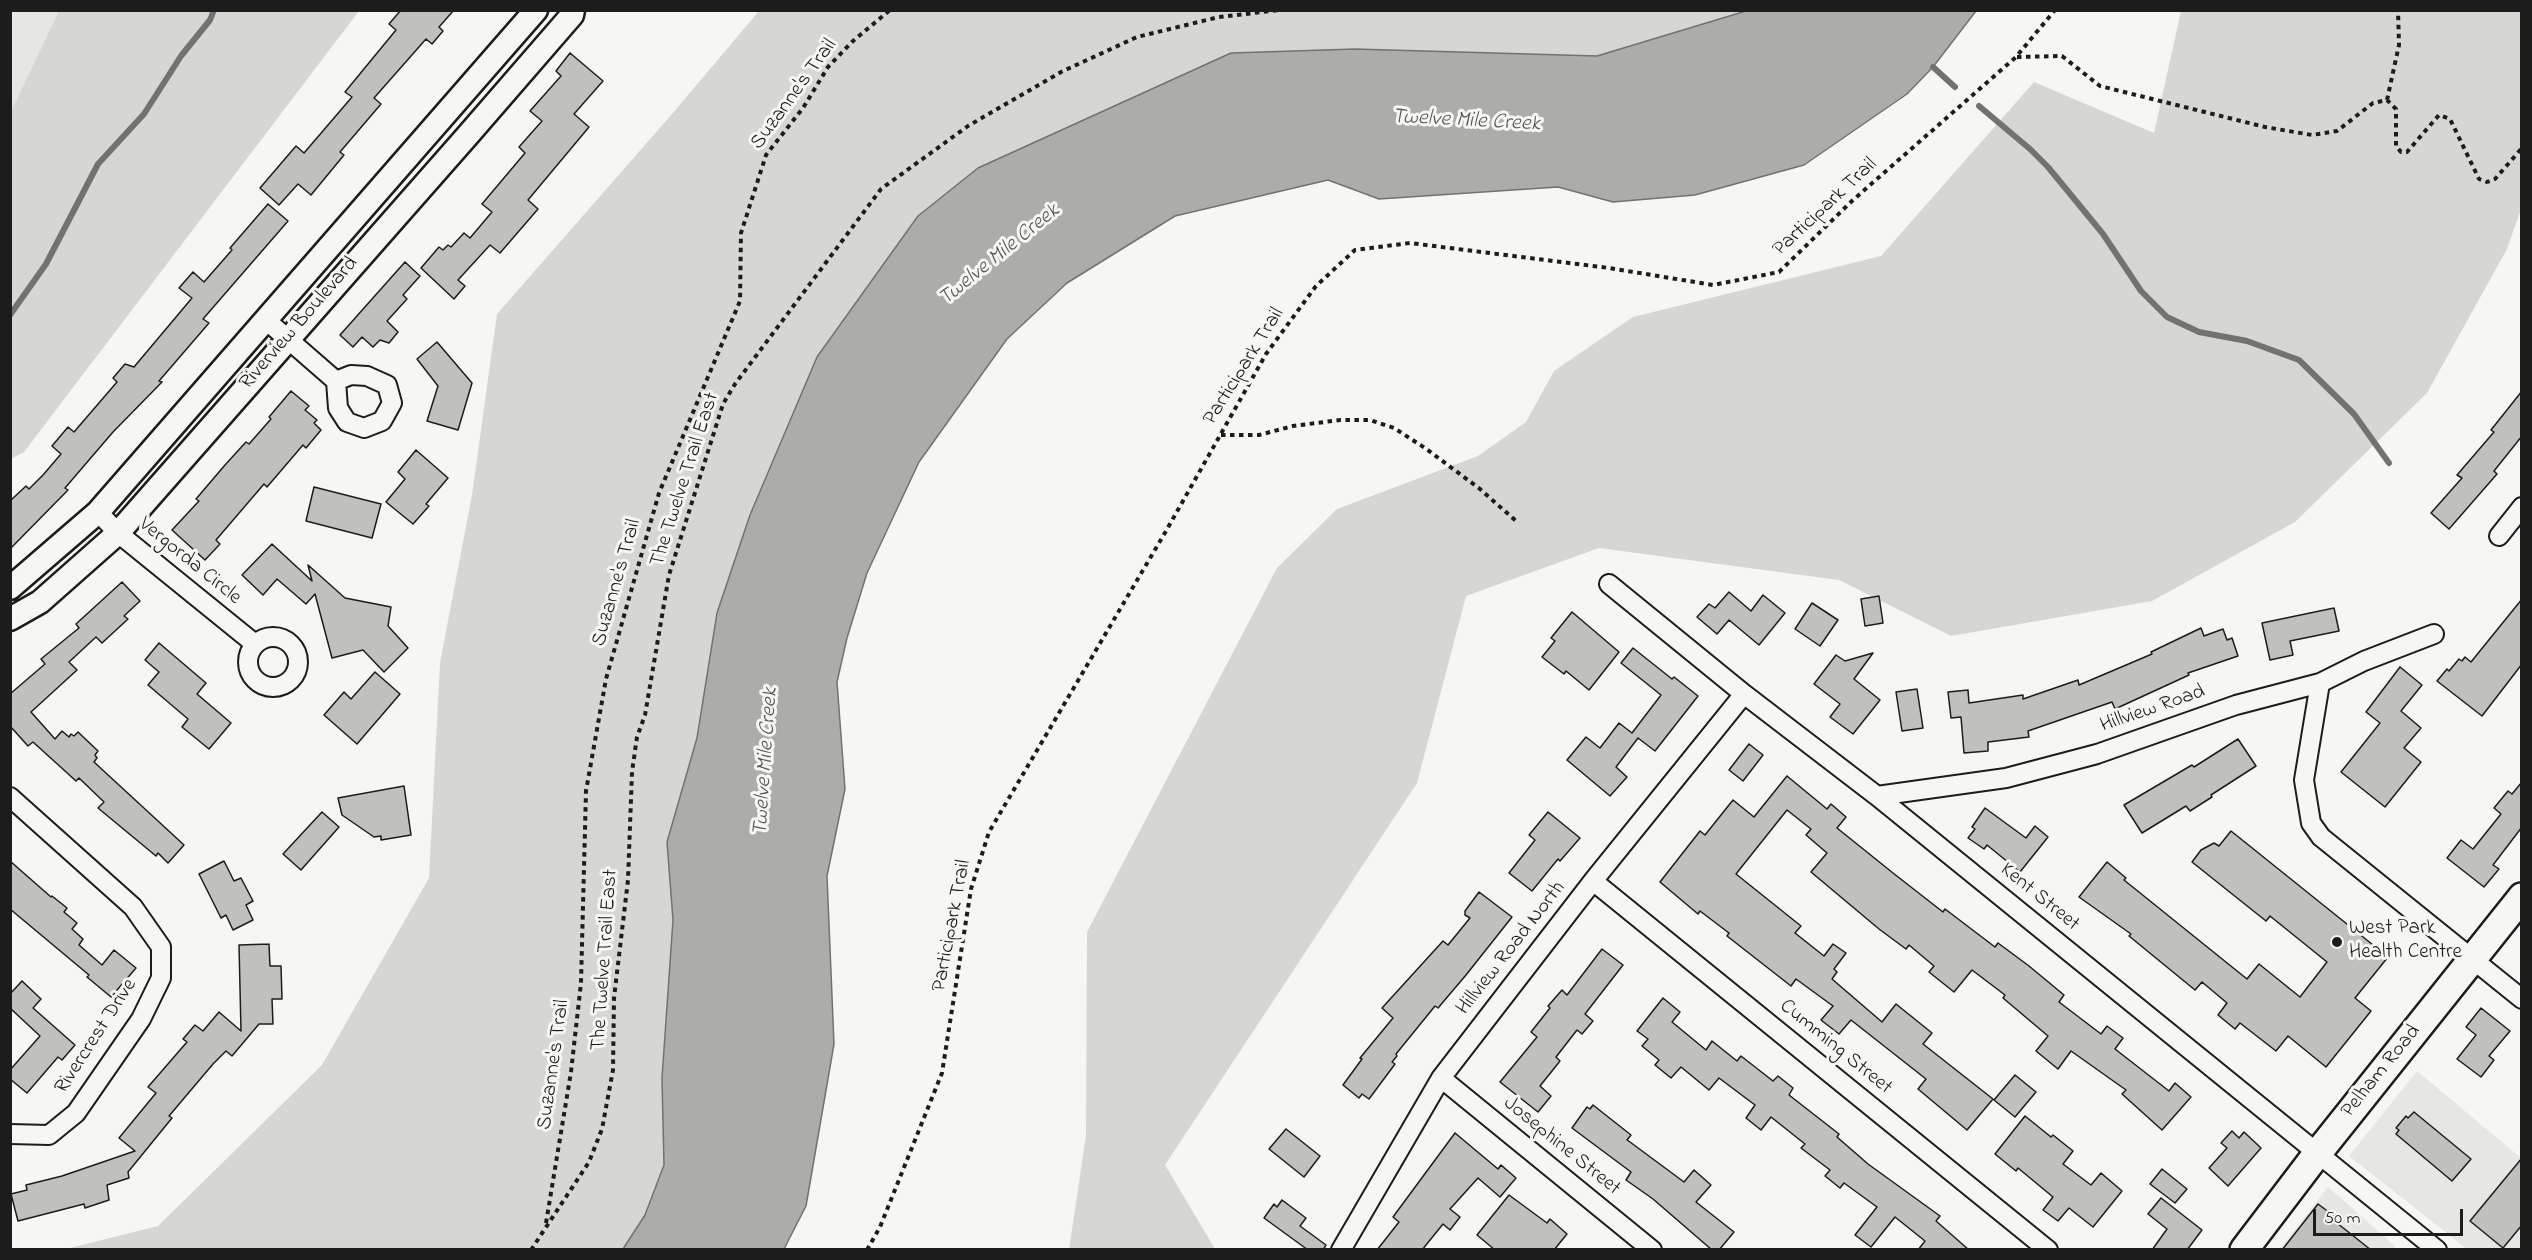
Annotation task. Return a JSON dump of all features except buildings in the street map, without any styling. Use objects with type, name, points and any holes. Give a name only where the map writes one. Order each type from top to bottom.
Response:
[{"type":"main road","name":"Pelham Road","points":[[2244,1250],[2317,1154],[2522,897]]},
{"type":"street","name":"Riverview Boulevard","points":[[10,588],[98,512],[536,10]]},
{"type":"street","name":"Riverview Boulevard","points":[[10,619],[40,602],[118,533],[286,339],[468,135],[572,15],[573,10]]},
{"type":"street","points":[[444,115],[468,135]]},
{"type":"street","points":[[266,320],[336,381]]},
{"type":"street","points":[[2499,536],[2522,507]]},
{"type":"street","name":"Vergorda Circle","points":[[98,512],[118,533],[255,644]]},
{"type":"street","name":"Kent Street","points":[[1610,584],[1744,694],[1877,796],[2438,1250]]},
{"type":"street","name":"Hillview Road","points":[[1877,796],[2006,778],[2097,754],[2236,705],[2320,683],[2364,661],[2434,634]]},
{"type":"street","points":[[2320,683],[2304,780],[2312,823],[2321,837],[2522,999]]},
{"type":"street","name":"Hillview Road North","points":[[1341,1250],[1442,1078],[1593,881],[1744,694]]},
{"type":"street","name":"Rivercrest Drive","points":[[10,797],[133,907],[161,947],[161,978],[141,1019],[76,1113],[49,1135],[10,1134]]},
{"type":"street","name":"Cumming Street","points":[[1593,881],[2048,1250]]},
{"type":"street","name":"Josephine Street","points":[[1442,1078],[1652,1250]]},
{"type":"path","name":"Suzanne's Trail","points":[[545,1227],[571,1072],[581,983],[586,791],[606,679],[659,493],[740,301],[741,233],[766,155],[803,108],[828,67],[853,41],[890,10]]},
{"type":"path","name":"The Twelve Trail East","points":[[531,1250],[589,1161],[602,1129],[613,1070],[614,998],[628,880],[632,772],[637,738],[645,715],[669,575],[723,404],[735,384],[881,189],[968,126],[1060,72],[1137,37],[1219,17],[1280,10]]},
{"type":"path","name":"Participark Trail","points":[[867,1250],[880,1227],[942,1073],[971,889],[989,832],[1272,345],[1316,286],[1355,250],[1410,243],[1609,268],[1713,285],[1779,272],[1853,200],[2016,57],[2055,10]]},
{"type":"path","points":[[2387,100],[2399,45],[2398,10]]},
{"type":"path","points":[[2016,57],[2062,56],[2100,86],[2265,127],[2312,135],[2337,131],[2373,103],[2387,100]]},
{"type":"path","points":[[2387,100],[2396,109],[2396,146],[2401,152],[2407,152],[2439,115],[2450,119],[2479,179],[2487,182],[2495,179],[2522,148]]},
{"type":"path","points":[[1221,435],[1259,435],[1293,426],[1340,420],[1370,420],[1394,428],[1425,448],[1480,489],[1516,521]]},
{"type":"shaded area","points":[[10,11],[59,11],[11,111]]},
{"type":"shaded area","points":[[59,11],[359,11],[24,452],[11,459],[11,111]]},
{"type":"shaded area","points":[[759,11],[1746,11],[1597,56],[1355,49],[1231,53],[817,357],[750,515],[717,613],[697,738],[667,842],[673,920],[662,1078],[664,1165],[645,1215],[623,1249],[62,1250],[158,1226],[322,1065],[429,878],[440,663],[472,495],[497,314]]},
{"type":"shaded area","points":[[2181,11],[2521,11],[2521,209],[2507,249],[2427,393],[2295,522],[2152,601],[1951,636],[1839,580],[1599,548],[1466,596],[1417,783],[1165,1165],[1215,1249],[1069,1250],[1086,1135],[1087,932],[1277,568],[1337,509],[1478,456],[1526,422],[1554,371],[1633,317],[1881,256],[2034,82],[2154,133]]},
{"type":"shaded area","points":[[2417,1071],[2521,1158],[2521,1249],[2467,1249],[2349,1156]]},
{"type":"shaded area","points":[[2328,1187],[2395,1246],[2392,1250],[2279,1250]]},
{"type":"water","name":"Twelve Mile Creek","points":[[1746,11],[1976,11],[1933,67],[1907,94],[1804,165],[1695,195],[1613,202],[1558,187],[1379,199],[1328,180],[1175,216],[1067,283],[1007,339],[919,462],[867,573],[847,638],[837,682],[845,789],[827,876],[834,1044],[806,1206],[784,1249],[623,1249],[645,1215],[664,1165],[662,1078],[673,920],[667,842],[697,738],[717,613],[750,515],[817,357],[918,216],[978,168],[1231,53],[1355,49],[1597,56]]},
{"type":"waterway","points":[[10,315],[46,264],[98,164],[144,114],[181,56],[210,20],[214,10]]},
{"type":"waterway","points":[[1933,67],[1955,87]]},
{"type":"waterway","points":[[1979,106],[2048,167],[2103,234],[2141,291],[2167,317],[2199,332],[2247,341],[2299,360],[2354,414],[2389,463]]},
{"type":"place","name":"West Park Health Centre","points":[[2337,942]]}]
